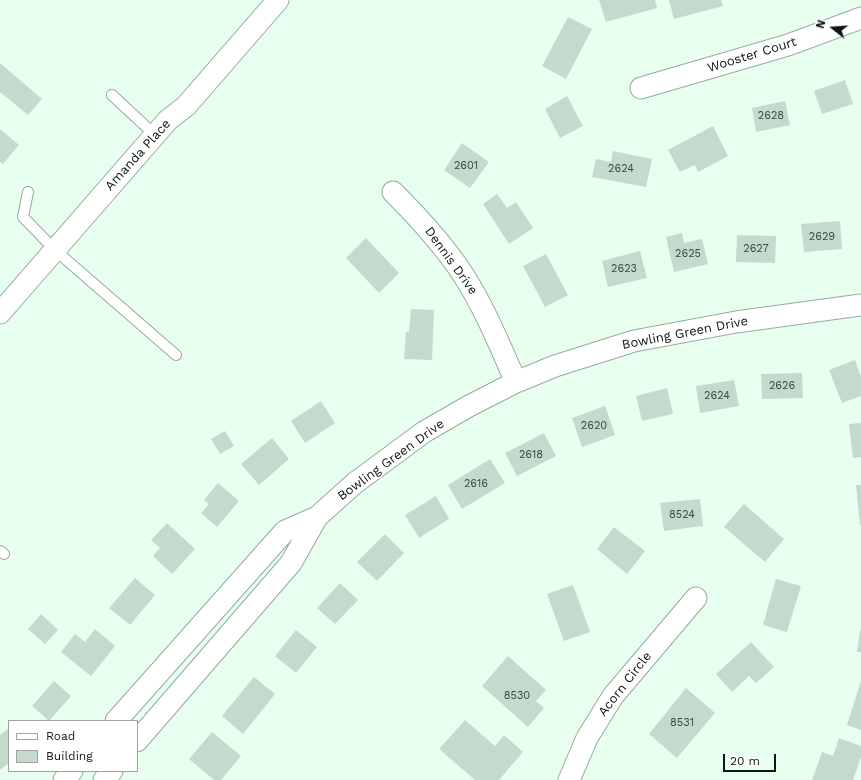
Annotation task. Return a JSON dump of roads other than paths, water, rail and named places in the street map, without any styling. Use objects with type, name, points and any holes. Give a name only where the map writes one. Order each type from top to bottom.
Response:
[{"type":"street","name":"Amanda Place","points":[[0,313],[168,120],[186,106],[278,0]]},
{"type":"street","name":"Wooster Court","points":[[641,88],[788,45],[861,18]]},
{"type":"street","name":"Dennis Drive","points":[[393,192],[429,229],[464,275],[483,308],[516,382]]},
{"type":"street","name":"Bowling Green Drive","points":[[117,720],[285,531],[317,517],[355,483],[424,432],[469,406],[516,382],[555,366],[634,341],[736,322],[861,305]]},
{"type":"street","name":"Bowling Green Drive","points":[[138,740],[291,563],[317,517]]},
{"type":"street","name":"Acorn Circle","points":[[569,780],[587,738],[612,696],[696,598]]},
{"type":"street","points":[[64,780],[71,772]]},
{"type":"street","points":[[104,780],[111,772]]},
{"type":"lane","points":[[112,95],[155,135]]},
{"type":"lane","points":[[28,192],[23,217],[55,250],[176,355]]}]
